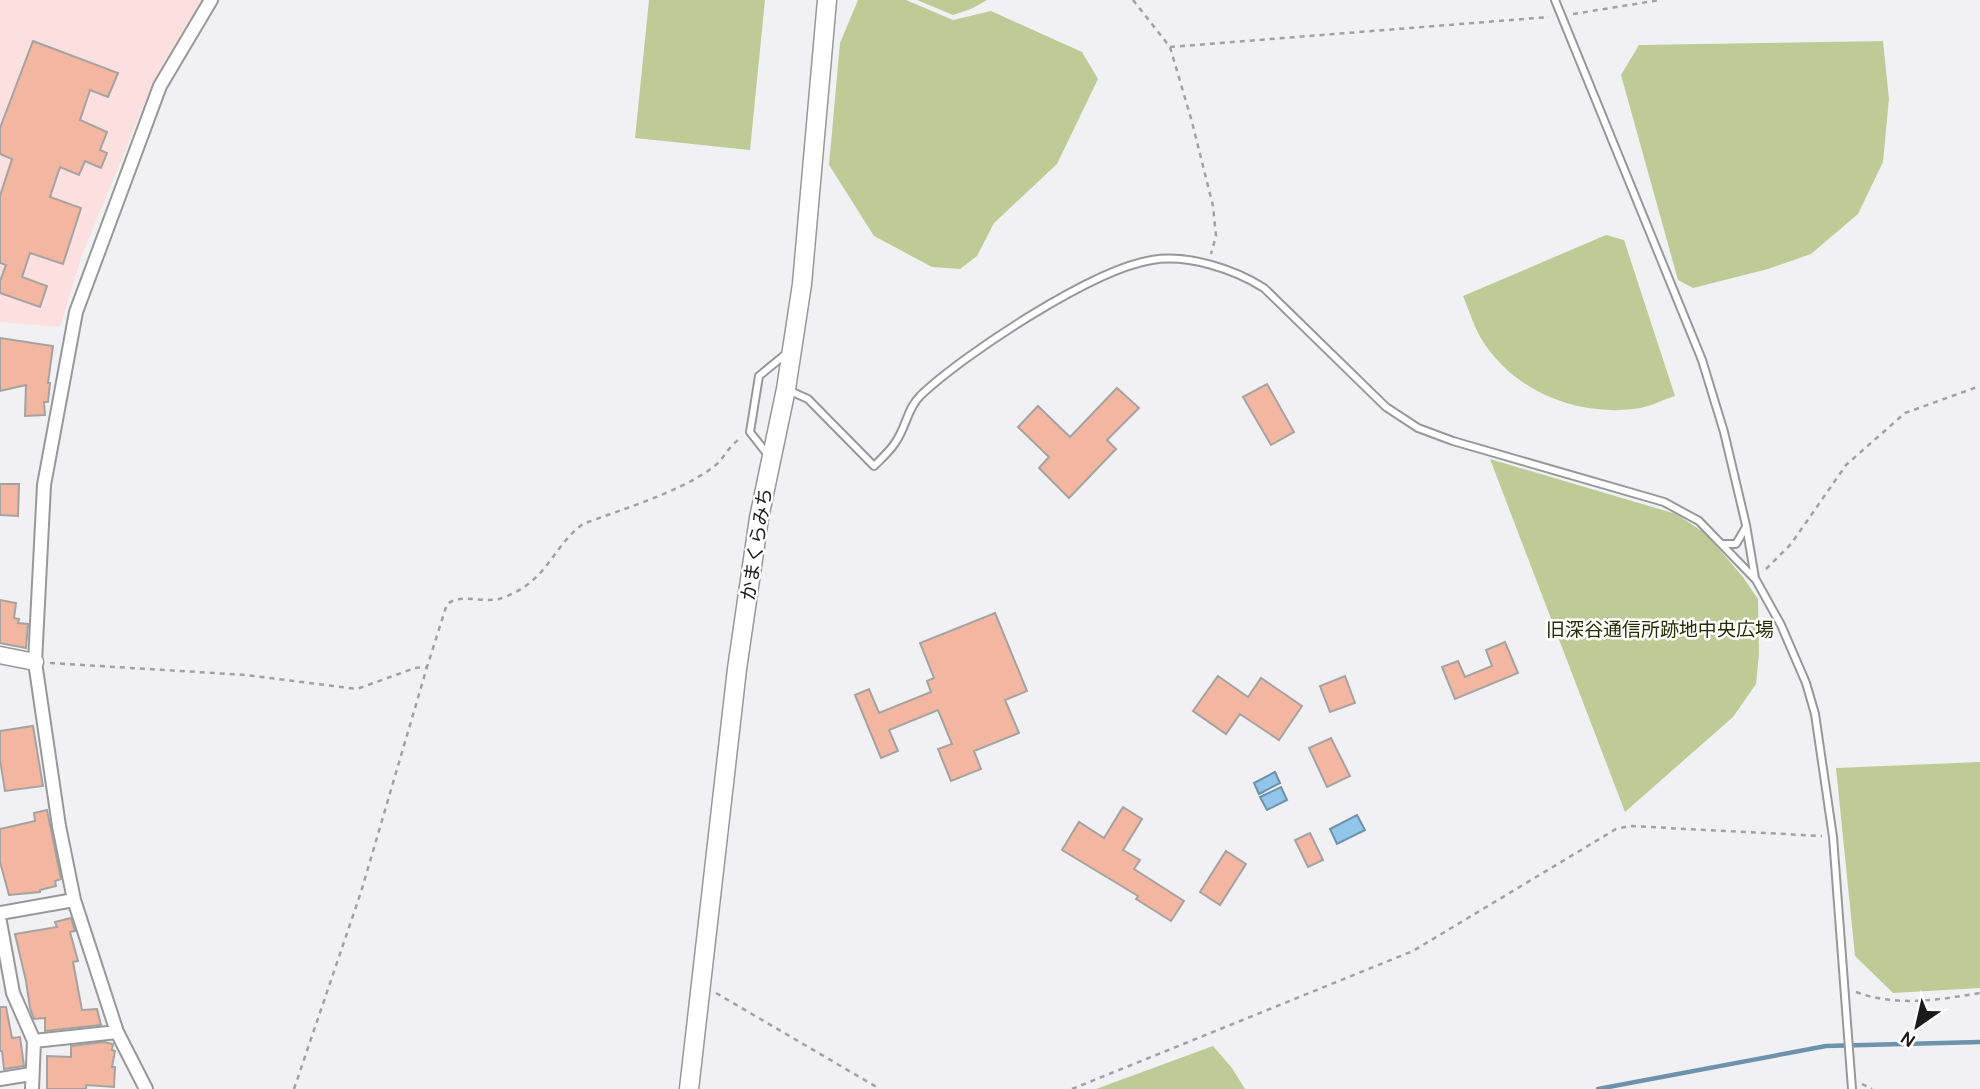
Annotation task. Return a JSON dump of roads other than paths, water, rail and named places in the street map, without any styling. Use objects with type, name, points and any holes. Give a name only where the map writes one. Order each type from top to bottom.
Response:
[{"type":"main road","name":"かまくらみち","points":[[689,1089],[737,669],[758,518],[786,389],[806,244],[827,0]]},
{"type":"street","points":[[146,1089],[117,1032],[74,900],[60,826],[35,662],[44,485],[76,312],[160,86],[211,0]]},
{"type":"street","points":[[0,655],[35,662]]},
{"type":"street","points":[[0,913],[74,900]]},
{"type":"street","points":[[0,922],[6,994],[34,1041],[32,1089]]},
{"type":"street","points":[[34,1041],[117,1032]]},
{"type":"street","points":[[0,1079],[32,1074]]},
{"type":"lane","points":[[1555,0],[1702,360],[1724,432],[1756,580]]},
{"type":"lane","points":[[786,389],[808,399],[874,466],[895,444],[912,407],[921,396],[967,360],[1048,307],[1116,270],[1134,264],[1169,259],[1209,265],[1251,280],[1270,293],[1386,407],[1403,420],[1453,441],[1676,506],[1699,521],[1756,580],[1781,625],[1806,683],[1815,713],[1833,837],[1852,1089]]},
{"type":"lane","points":[[771,460],[750,432],[759,376],[792,348]]},
{"type":"lane","points":[[1723,544],[1736,544],[1746,525]]},
{"type":"water","points":[[1275,772],[1280,783],[1259,794],[1254,783]]},
{"type":"water","points":[[1281,787],[1287,800],[1267,810],[1260,797]]},
{"type":"water","points":[[1357,815],[1365,830],[1337,844],[1330,829]]},
{"type":"waterway","points":[[1598,1089],[1826,1046],[1980,1042]]},
{"type":"park label","name":"旧深谷通信所跡地中央広場","points":[[1660,629]]}]
